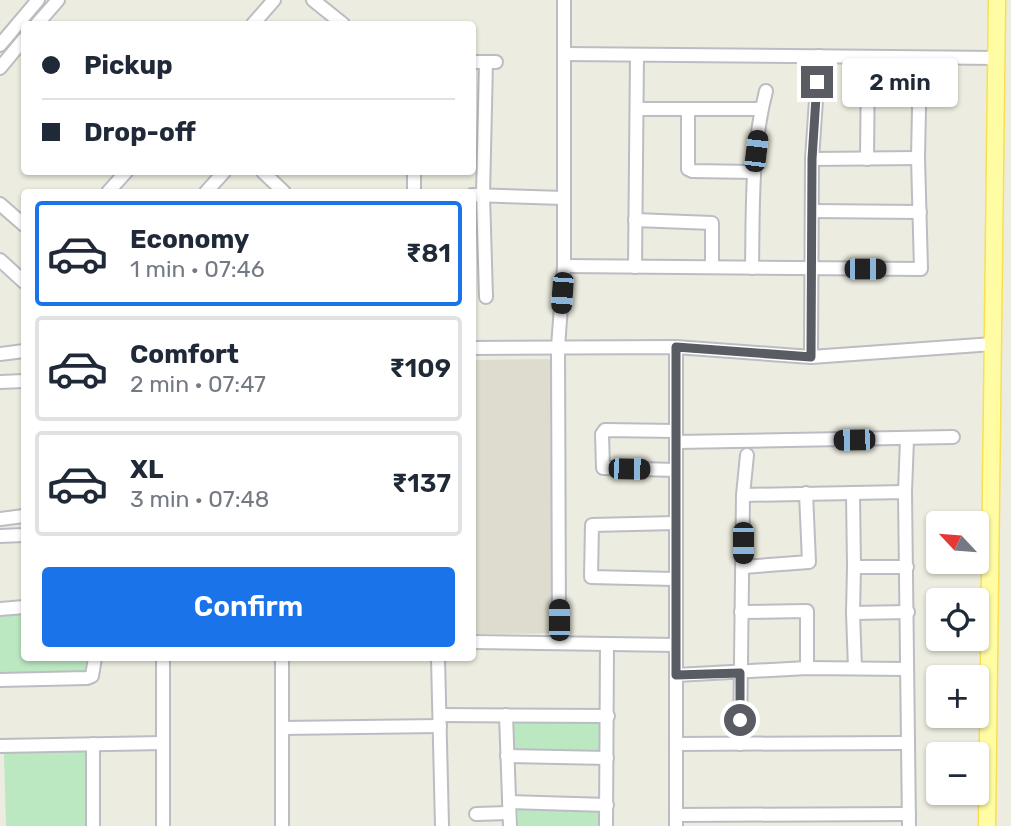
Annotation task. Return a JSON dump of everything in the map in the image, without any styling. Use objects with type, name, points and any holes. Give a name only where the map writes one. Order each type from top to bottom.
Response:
[{"type":"main road","points":[[988,826],[998,0]]},
{"type":"street","points":[[0,45],[38,0]]},
{"type":"street","points":[[40,21],[58,0]]},
{"type":"street","points":[[256,21],[274,0]]},
{"type":"street","points":[[313,0],[339,21]]},
{"type":"street","points":[[559,643],[558,347],[564,266],[564,0]]},
{"type":"street","points":[[0,68],[21,43]]},
{"type":"street","points":[[564,54],[997,58]]},
{"type":"street","points":[[635,267],[637,55]]},
{"type":"street","points":[[811,357],[812,159],[819,56]]},
{"type":"street","points":[[867,159],[868,58]]},
{"type":"street","points":[[564,266],[921,269],[918,158],[920,58]]},
{"type":"street","points":[[476,62],[491,62],[478,195],[486,263],[486,297]]},
{"type":"street","points":[[752,268],[754,172],[761,109],[766,91]]},
{"type":"street","points":[[637,109],[761,109]]},
{"type":"street","points":[[688,110],[688,169],[754,172]]},
{"type":"street","points":[[812,159],[918,158]]},
{"type":"street","points":[[111,189],[123,175]]},
{"type":"street","points":[[209,189],[221,175]]},
{"type":"street","points":[[266,175],[281,189]]},
{"type":"street","points":[[478,195],[564,198]]},
{"type":"street","points":[[0,204],[21,222]]},
{"type":"street","points":[[813,211],[920,212]]},
{"type":"street","points":[[635,220],[712,223],[712,267]]},
{"type":"street","points":[[0,260],[21,279]]},
{"type":"street","points":[[476,263],[486,263]]},
{"type":"street","points":[[476,348],[676,347],[811,357],[993,344]]},
{"type":"street","points":[[676,347],[676,821],[909,820],[906,743],[907,439]]},
{"type":"street","points":[[0,354],[21,351]]},
{"type":"street","points":[[0,382],[21,382]]},
{"type":"street","points":[[676,470],[603,468],[602,434],[605,430],[676,437],[953,437]]},
{"type":"street","points":[[740,744],[743,495],[747,455]]},
{"type":"street","points":[[743,495],[905,492]]},
{"type":"street","points":[[743,567],[808,562],[806,493]]},
{"type":"street","points":[[853,494],[855,667]]},
{"type":"street","points":[[0,519],[21,516]]},
{"type":"street","points":[[674,579],[592,577],[592,525],[676,523]]},
{"type":"street","points":[[0,536],[21,535]]},
{"type":"street","points":[[854,567],[907,567]]},
{"type":"street","points":[[0,609],[21,607]]},
{"type":"street","points":[[741,612],[807,611],[807,668]]},
{"type":"street","points":[[853,613],[908,612]]},
{"type":"street","points":[[476,642],[676,645]]},
{"type":"street","points":[[606,826],[607,644]]},
{"type":"street","points":[[0,680],[87,678],[92,676],[94,661]]},
{"type":"street","points":[[163,661],[163,826]]},
{"type":"street","points":[[282,661],[282,826]]},
{"type":"street","points":[[438,661],[442,826]]},
{"type":"street","points":[[676,675],[807,668],[907,669]]},
{"type":"street","points":[[282,728],[506,715],[607,716]]},
{"type":"street","points":[[506,715],[509,814]]},
{"type":"street","points":[[0,746],[163,743]]},
{"type":"street","points":[[676,744],[906,743]]},
{"type":"street","points":[[93,744],[93,826]]},
{"type":"street","points":[[507,757],[607,758]]},
{"type":"street","points":[[476,814],[509,814],[607,805]]},
{"type":"shaded area","points":[[566,359],[567,633],[476,634],[476,360]]},
{"type":"green space","points":[[21,612],[21,661],[88,661],[88,672],[0,675],[0,613]]},
{"type":"green space","points":[[512,719],[603,720],[603,753],[512,753]]},
{"type":"green space","points":[[86,750],[88,826],[6,826],[4,753]]},
{"type":"green space","points":[[518,808],[602,809],[602,826],[518,826]]},
{"type":"route","points":[[740,720],[740,673],[676,675],[676,347],[811,357],[812,159],[817,82]]}]
